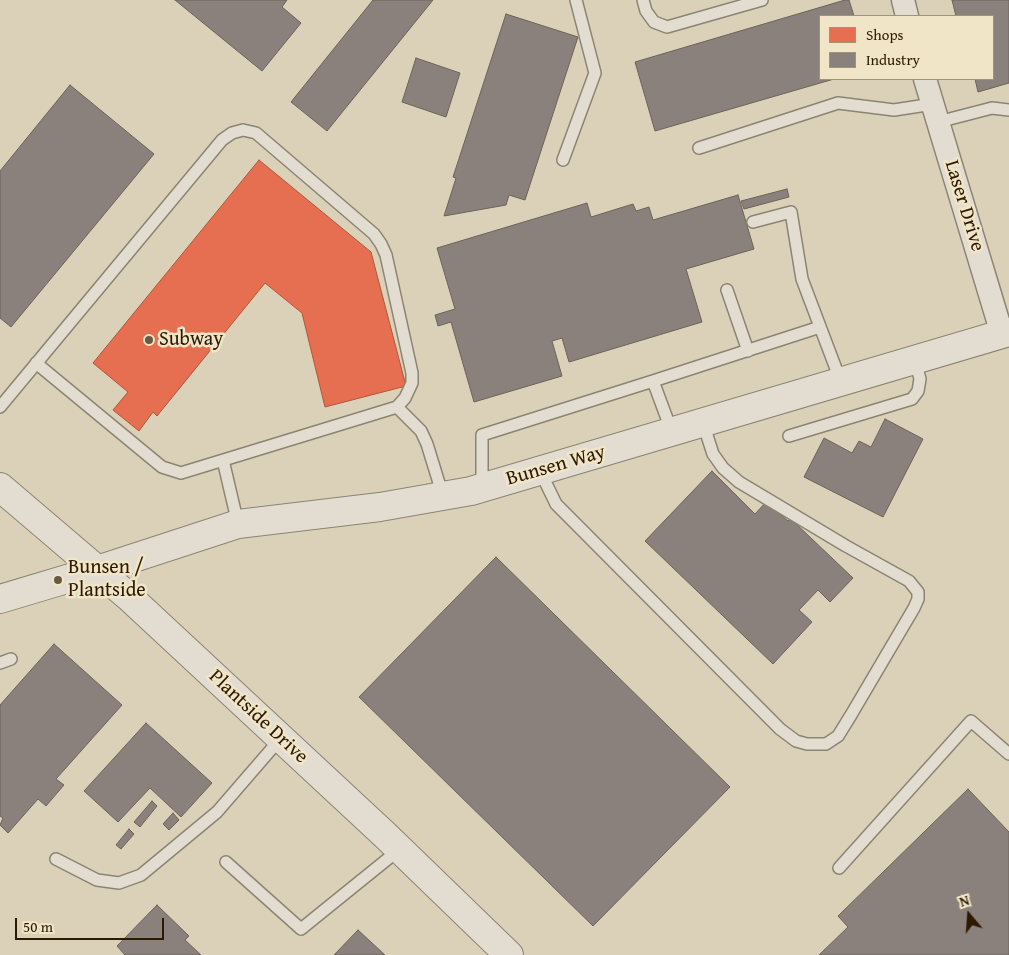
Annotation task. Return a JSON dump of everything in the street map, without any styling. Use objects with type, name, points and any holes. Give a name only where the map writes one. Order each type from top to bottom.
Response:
[{"type":"street","points":[[903,0],[907,15]]},
{"type":"street","name":"Laser Drive","points":[[925,80],[1005,333]]},
{"type":"street","name":"Bunsen Way","points":[[0,599],[238,524],[380,507],[482,488],[1005,333]]},
{"type":"street","name":"Plantside Drive","points":[[0,487],[136,604],[400,849],[508,955]]},
{"type":"lane","points":[[563,160],[595,73],[576,0]]},
{"type":"lane","points":[[643,0],[646,11],[654,22],[667,27],[762,0]]},
{"type":"lane","points":[[699,148],[838,103],[935,113],[992,108],[1009,110]]},
{"type":"lane","points":[[0,407],[36,363],[222,140],[232,133],[243,130],[256,133],[374,234],[381,244],[386,255],[412,372],[412,383],[405,398],[397,407],[182,473],[162,467],[36,363]]},
{"type":"lane","points":[[753,222],[791,212],[802,279],[840,382]]},
{"type":"lane","points":[[727,290],[748,351]]},
{"type":"lane","points":[[482,488],[482,435],[820,327]]},
{"type":"lane","points":[[789,436],[912,399],[918,391],[920,379],[915,360]]},
{"type":"lane","points":[[653,381],[672,432]]},
{"type":"lane","points":[[397,407],[420,431],[424,438],[443,496]]},
{"type":"lane","points":[[540,471],[556,504],[780,729],[796,741],[807,744],[826,744],[838,736],[851,715],[914,608],[918,599],[918,592],[909,581],[739,482],[723,468],[713,454],[703,422]]},
{"type":"lane","points":[[223,460],[238,524]]},
{"type":"lane","points":[[839,868],[972,721],[1009,754]]},
{"type":"lane","points":[[56,859],[96,880],[119,883],[141,875],[217,812],[281,738]]},
{"type":"lane","points":[[226,862],[301,929],[400,849]]},
{"type":"building: Shops","points":[[259,160],[371,252],[406,386],[325,407],[302,313],[265,283],[157,416],[153,412],[139,431],[113,410],[128,392],[93,363]]},
{"type":"building: Industry","points":[[175,0],[287,0],[282,7],[301,23],[262,71]]},
{"type":"building: Industry","points":[[373,0],[433,0],[327,131],[291,102]]},
{"type":"building: Industry","points":[[845,0],[849,0],[854,15],[819,15],[819,80],[831,80],[655,131],[635,62]]},
{"type":"building: Industry","points":[[952,0],[1009,0],[1009,83],[978,92],[975,80],[994,80],[994,15],[956,15]]},
{"type":"building: Industry","points":[[506,14],[578,37],[525,200],[509,195],[506,205],[444,216],[456,178],[453,177]]},
{"type":"building: Industry","points":[[416,58],[460,73],[446,117],[402,102]]},
{"type":"building: Industry","points":[[70,85],[154,154],[11,327],[0,318],[0,171]]},
{"type":"building: Industry","points":[[787,189],[789,197],[744,209],[741,201]]},
{"type":"building: Industry","points":[[738,195],[754,249],[686,269],[702,322],[569,362],[562,338],[552,341],[562,376],[474,402],[451,322],[438,326],[435,315],[455,309],[437,248],[587,203],[591,217],[633,204],[636,211],[649,207],[653,220]]},
{"type":"building: Industry","points":[[885,419],[923,439],[883,517],[804,477],[824,438],[852,453],[859,441],[871,447]]},
{"type":"building: Industry","points":[[712,471],[755,514],[766,502],[788,521],[791,519],[853,578],[830,602],[818,590],[799,610],[812,622],[773,664],[645,541]]},
{"type":"building: Industry","points":[[496,557],[730,787],[593,926],[359,697]]},
{"type":"building: Industry","points":[[54,644],[122,705],[56,779],[64,785],[46,806],[38,799],[8,833],[0,825],[3,818],[0,816],[0,705]]},
{"type":"building: Industry","points":[[146,723],[212,783],[181,817],[150,788],[118,822],[84,791]]},
{"type":"building: Industry","points":[[968,789],[1009,832],[1009,955],[819,955],[848,927],[838,916]]},
{"type":"building: Industry","points":[[152,801],[157,806],[140,827],[134,822]]},
{"type":"building: Industry","points":[[173,813],[179,820],[169,830],[163,824]]},
{"type":"building: Industry","points":[[129,829],[134,834],[121,849],[116,845]]},
{"type":"building: Industry","points":[[157,905],[189,936],[185,940],[201,955],[125,955],[117,946]]},
{"type":"building: Industry","points":[[358,930],[385,955],[334,955]]},
{"type":"place","name":"Subway","points":[[149,340]]},
{"type":"place","name":"Bunsen / Plantside","points":[[58,580]]}]
